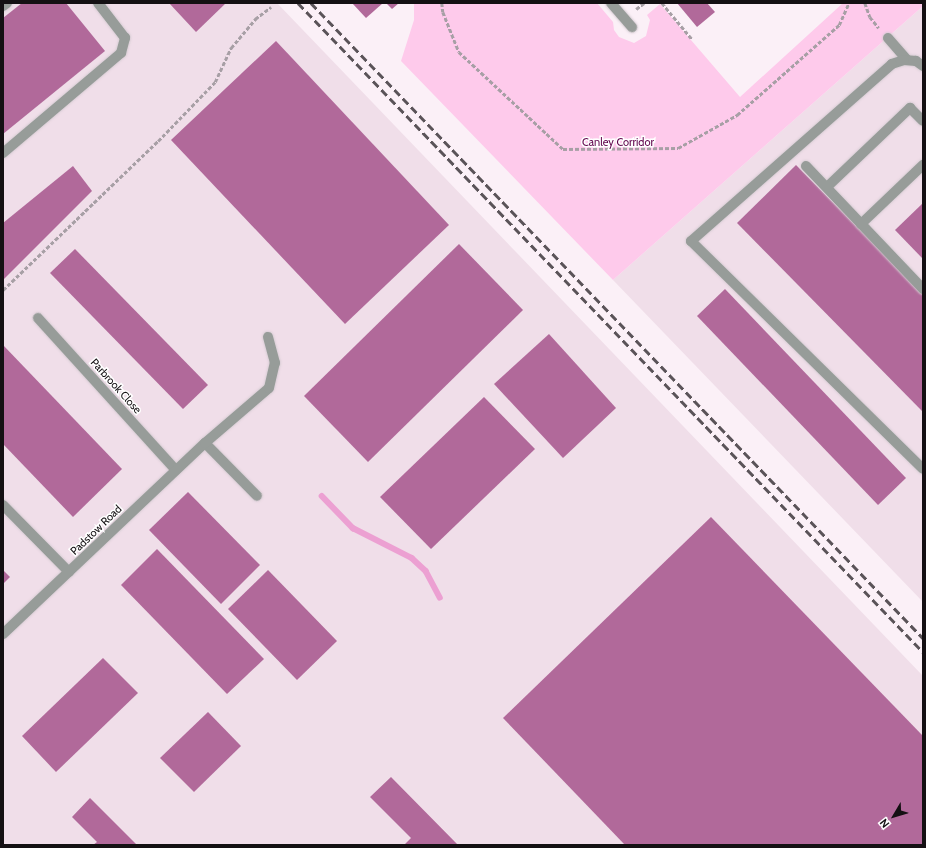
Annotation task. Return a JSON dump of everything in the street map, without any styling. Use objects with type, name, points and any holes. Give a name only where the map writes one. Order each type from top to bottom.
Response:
[{"type":"street","points":[[3,6],[7,3]]},
{"type":"street","points":[[3,153],[121,53],[125,38],[98,3]]},
{"type":"street","points":[[612,3],[632,27]]},
{"type":"street","points":[[888,38],[906,60]]},
{"type":"street","points":[[923,66],[916,61],[906,60],[892,64],[691,241],[923,469]]},
{"type":"street","points":[[827,187],[910,108],[923,121]]},
{"type":"street","points":[[861,224],[923,164]]},
{"type":"street","points":[[806,166],[923,289]]},
{"type":"street","name":"Parbrook Close","points":[[38,318],[176,470]]},
{"type":"street","name":"Padstow Road","points":[[3,634],[205,443],[269,388],[275,363],[268,337]]},
{"type":"street","points":[[205,443],[257,496]]},
{"type":"street","points":[[3,505],[69,572]]},
{"type":"path","points":[[442,3],[443,12],[459,52],[563,149],[678,148],[737,115],[839,25],[849,3]]},
{"type":"path","points":[[636,9],[644,3]]},
{"type":"path","points":[[662,3],[692,39]]},
{"type":"path","points":[[865,3],[870,17],[888,38]]},
{"type":"path","points":[[3,290],[158,141],[215,82],[231,48],[255,19],[271,7]]},
{"type":"shaded area","points":[[3,3],[277,3],[923,676],[923,845],[3,845]]},
{"type":"shaded area","points":[[923,6],[923,602],[613,280]]},
{"type":"green space","name":"Canley Corridor","points":[[414,3],[597,3],[613,22],[614,30],[619,37],[634,43],[646,36],[650,20],[647,15],[660,4],[740,97],[843,3],[923,3],[923,6],[613,280],[401,61],[414,20]]},
{"type":"building","points":[[22,3],[66,3],[105,51],[3,134],[3,18]]},
{"type":"building","points":[[169,3],[226,3],[196,32]]},
{"type":"building","points":[[352,3],[383,3],[366,18]]},
{"type":"building","points":[[386,3],[399,3],[392,9]]},
{"type":"building","points":[[677,3],[707,3],[715,12],[697,27]]},
{"type":"building","points":[[276,41],[449,225],[345,324],[171,140]]},
{"type":"building","points":[[796,165],[923,294],[923,412],[737,223]]},
{"type":"building","points":[[73,166],[92,191],[3,280],[3,223]]},
{"type":"building","points":[[923,203],[923,259],[895,230]]},
{"type":"building","points":[[459,244],[523,310],[368,462],[304,396]]},
{"type":"building","points":[[75,249],[208,385],[183,409],[50,273]]},
{"type":"building","points":[[725,289],[906,478],[878,505],[697,316]]},
{"type":"building","points":[[549,334],[616,408],[563,458],[494,384]]},
{"type":"building","points":[[3,345],[122,469],[73,517],[3,444]]},
{"type":"building","points":[[484,397],[535,449],[431,549],[380,497]]},
{"type":"building","points":[[188,492],[260,565],[221,604],[149,530]]},
{"type":"building","points":[[711,517],[923,736],[923,845],[625,845],[503,718]]},
{"type":"building","points":[[157,549],[264,659],[227,694],[121,585]]},
{"type":"building","points":[[3,570],[10,577],[3,584]]},
{"type":"building","points":[[268,570],[337,641],[297,680],[228,609]]},
{"type":"building","points":[[103,658],[138,693],[56,772],[22,736]]},
{"type":"building","points":[[208,712],[241,746],[194,792],[160,758]]},
{"type":"building","points":[[391,777],[458,845],[404,845],[411,838],[370,797]]},
{"type":"building","points":[[90,798],[137,845],[93,845],[97,842],[72,817]]},
{"type":"waterway","points":[[322,496],[353,528],[412,558],[426,571],[440,597]]},
{"type":"railway","points":[[298,3],[923,652]]},
{"type":"railway","points":[[311,3],[923,638]]}]
